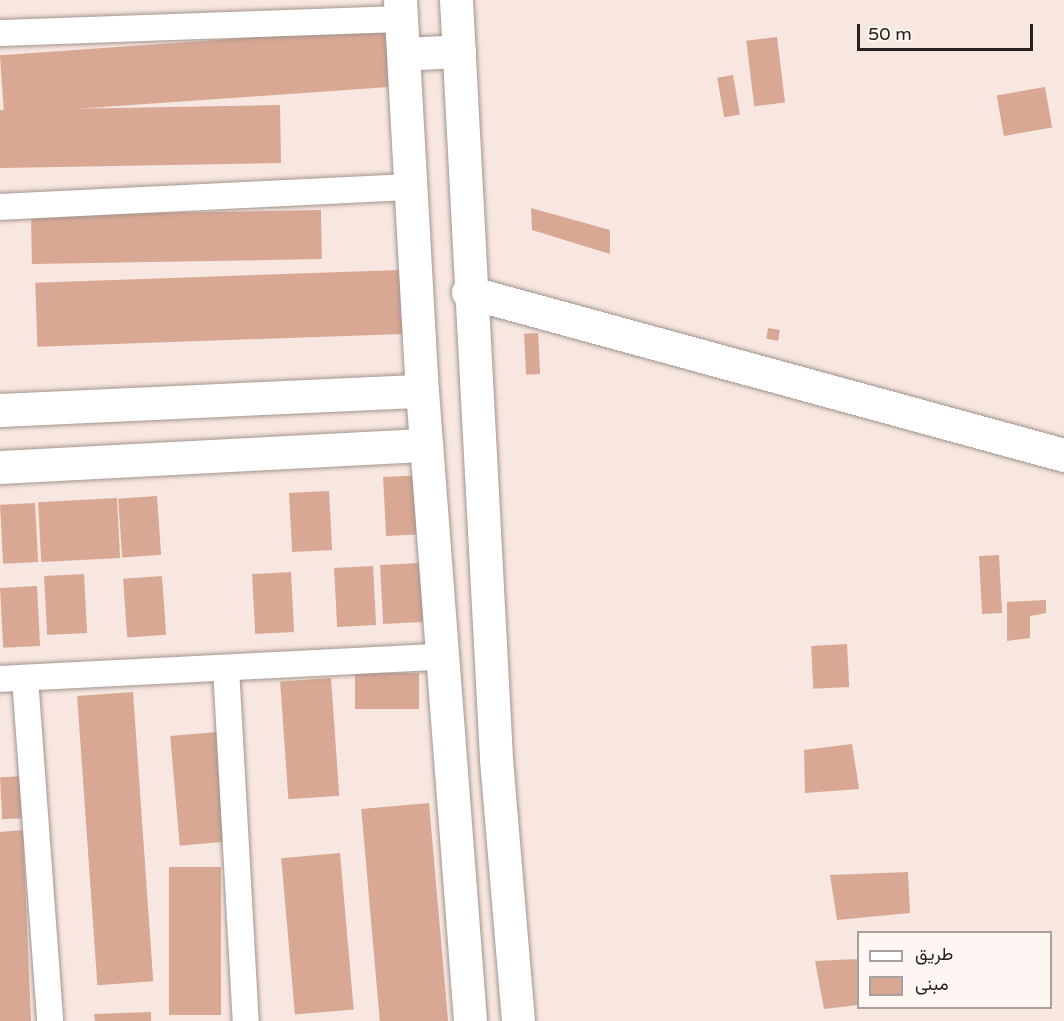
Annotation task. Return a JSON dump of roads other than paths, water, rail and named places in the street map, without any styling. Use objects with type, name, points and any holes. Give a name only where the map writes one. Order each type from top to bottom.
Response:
[{"type":"main road","points":[[456,0],[468,292],[496,759],[518,1021]]},
{"type":"main road","points":[[401,9],[422,391],[447,763],[470,1021]]},
{"type":"main road","points":[[404,54],[459,51]]},
{"type":"main road","points":[[468,292],[1064,455]]},
{"type":"main road","points":[[0,410],[422,391]]},
{"type":"main road","points":[[0,467],[426,445]]},
{"type":"main road","points":[[447,763],[496,759]]},
{"type":"street","points":[[0,33],[401,9]]},
{"type":"street","points":[[0,207],[412,188]]},
{"type":"street","points":[[50,1021],[12,679],[440,657]]},
{"type":"street","points":[[226,668],[246,1021]]}]
